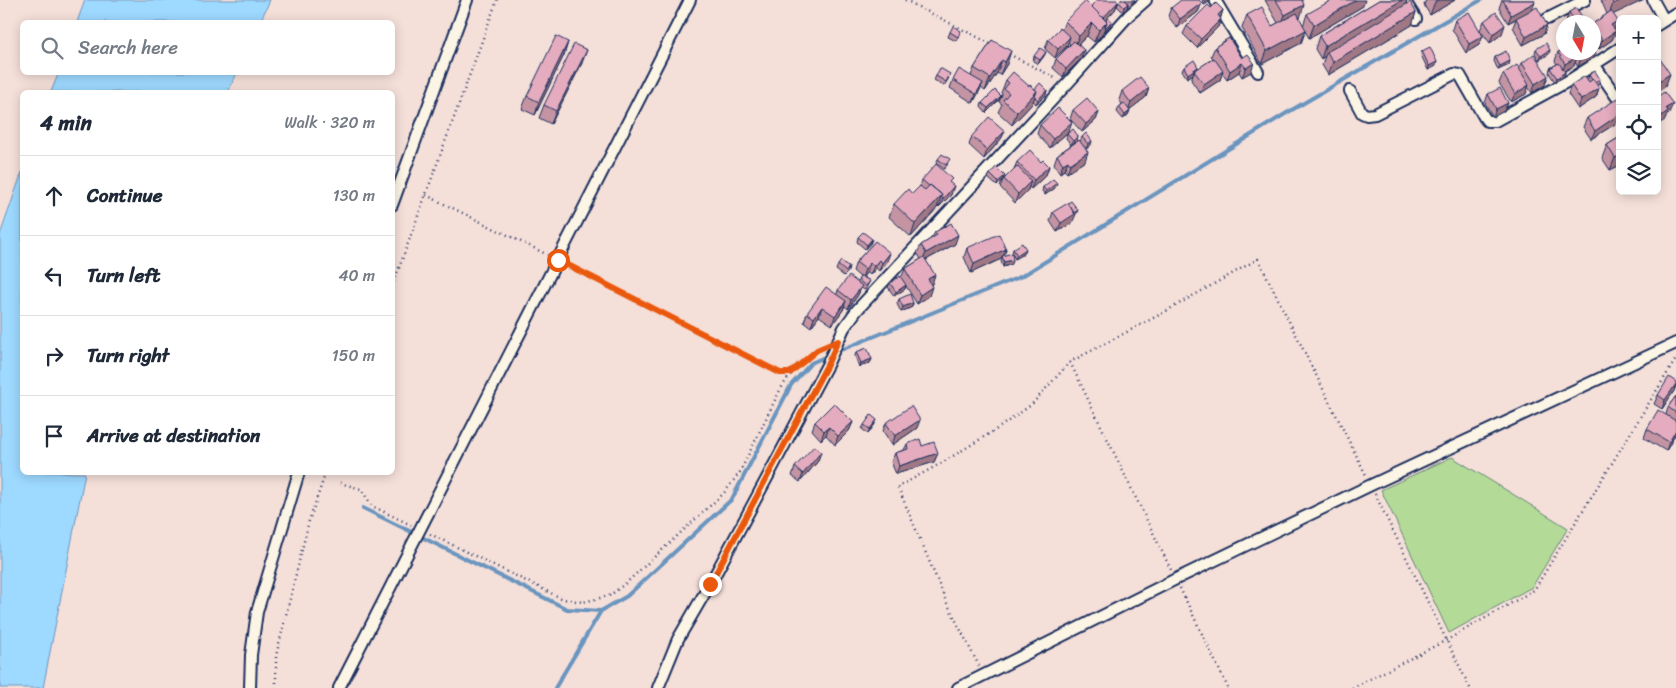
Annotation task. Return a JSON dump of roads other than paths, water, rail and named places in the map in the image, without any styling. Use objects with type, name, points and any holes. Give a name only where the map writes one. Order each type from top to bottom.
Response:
[{"type":"street","points":[[395,197],[467,0]]},
{"type":"street","points":[[339,688],[690,0]]},
{"type":"street","points":[[658,688],[678,639],[710,584],[827,365],[844,328],[857,310],[1067,84],[1128,15],[1146,0]]},
{"type":"street","points":[[1215,0],[1258,72]]},
{"type":"street","points":[[1404,0],[1416,19]]},
{"type":"street","points":[[1547,19],[1585,0]]},
{"type":"street","points":[[1653,0],[1658,15]]},
{"type":"street","points":[[1661,22],[1676,13]]},
{"type":"street","points":[[1350,91],[1362,113],[1367,115],[1375,114],[1454,74],[1460,75],[1484,118],[1488,122],[1495,121],[1570,80],[1616,50]]},
{"type":"street","points":[[1594,64],[1616,96]]},
{"type":"street","points":[[958,688],[1176,578],[1676,343]]},
{"type":"street","points":[[250,688],[251,655],[256,612],[298,475]]},
{"type":"water","points":[[85,0],[270,0],[261,20],[78,20]]},
{"type":"water","points":[[58,75],[236,75],[229,90],[52,90]]},
{"type":"water","points":[[20,178],[20,475],[85,475],[43,688],[0,688],[0,235]]},
{"type":"waterway","points":[[836,352],[1022,276],[1290,111],[1481,0]]},
{"type":"waterway","points":[[363,508],[567,609],[601,611],[627,596],[732,499],[791,385],[811,363],[829,355]]},
{"type":"waterway","points":[[555,688],[601,611]]}]
